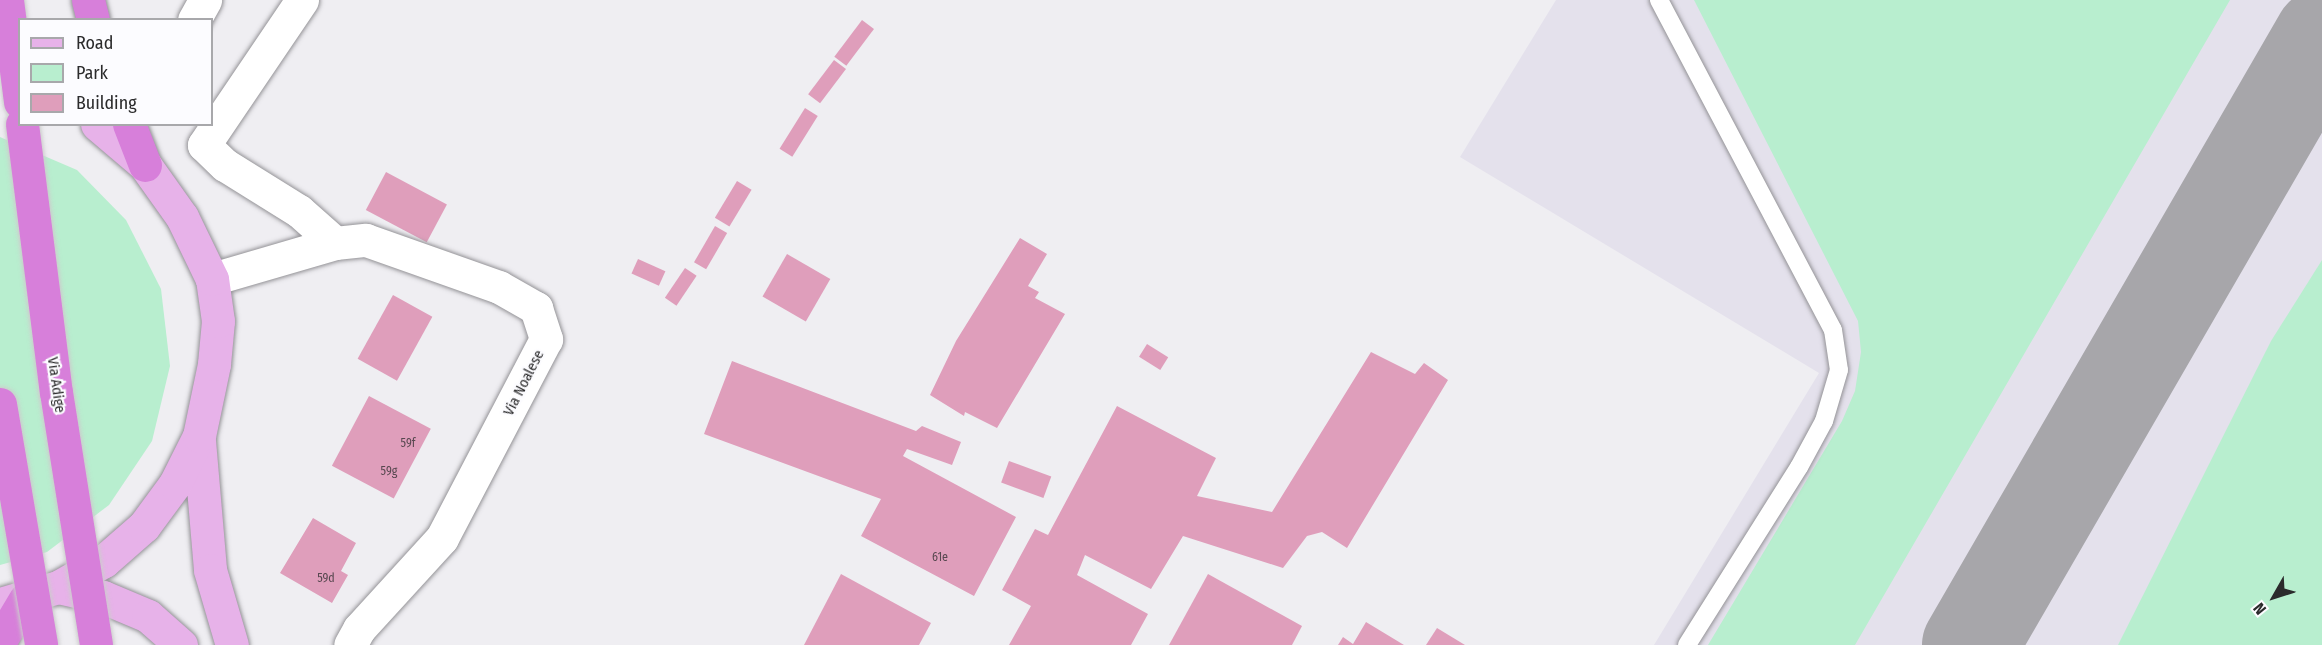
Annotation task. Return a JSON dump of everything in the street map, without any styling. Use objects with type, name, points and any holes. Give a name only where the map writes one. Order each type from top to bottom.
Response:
[{"type":"highway","points":[[7,0],[18,86]]},
{"type":"highway","points":[[88,0],[92,18]]},
{"type":"highway","name":"Via Adige","points":[[22,126],[56,393],[96,645]]},
{"type":"highway","points":[[130,126],[145,165]]},
{"type":"highway","points":[[0,404],[41,645]]},
{"type":"highway","points":[[0,641],[13,601]]},
{"type":"main road","points":[[0,86],[18,89]]},
{"type":"main road","points":[[99,126],[145,165],[182,218],[212,279],[218,321],[199,436],[210,570],[232,645]]},
{"type":"main road","points":[[13,601],[58,587],[104,561],[144,526],[175,484],[199,436]]},
{"type":"main road","points":[[58,587],[104,597],[148,616],[182,645]]},
{"type":"street","points":[[195,18],[205,0]]},
{"type":"street","points":[[213,113],[302,0]]},
{"type":"street","points":[[196,135],[225,165],[299,211],[335,243]]},
{"type":"street","name":"Via Noalese","points":[[212,279],[335,243],[366,240],[499,287],[536,308],[546,339],[442,538],[359,629],[350,645]]},
{"type":"lane","points":[[1659,0],[1833,330],[1839,370],[1824,421],[1798,467],[1687,645]]},
{"type":"shaded area","points":[[1556,0],[2322,0],[2322,645],[1654,645],[1819,373],[1460,157]]},
{"type":"green space","points":[[1694,0],[2230,0],[1855,645],[1708,645],[1842,421],[1855,391],[1861,352],[1858,321]]},
{"type":"green space","points":[[0,137],[77,170],[126,220],[161,289],[170,366],[152,441],[109,505],[47,552],[0,565]]},
{"type":"green space","points":[[2322,260],[2322,645],[2118,645],[2271,341]]},
{"type":"building","points":[[862,20],[874,29],[846,66],[834,57]]},
{"type":"building","points":[[834,60],[846,69],[820,103],[808,94]]},
{"type":"building","points":[[805,108],[818,116],[792,157],[780,149]]},
{"type":"building","points":[[386,172],[447,204],[427,242],[366,210]]},
{"type":"building","points":[[737,181],[752,190],[729,227],[715,218]]},
{"type":"building","points":[[715,226],[727,233],[706,269],[694,262]]},
{"type":"building","points":[[1020,238],[1047,254],[1028,286],[1039,292],[1035,298],[1065,314],[997,428],[965,412],[964,416],[930,395],[956,341]]},
{"type":"building","points":[[787,254],[830,279],[806,321],[762,296]]},
{"type":"building","points":[[638,259],[665,271],[659,286],[631,274]]},
{"type":"building","points":[[685,268],[697,276],[676,306],[665,298]]},
{"type":"building","points":[[393,295],[432,317],[397,381],[358,359]]},
{"type":"building","points":[[1147,344],[1168,357],[1160,370],[1139,357]]},
{"type":"building","points":[[1371,352],[1415,374],[1424,363],[1448,380],[1347,548],[1322,532],[1307,536],[1283,568],[1183,536],[1151,589],[1085,555],[1077,575],[1148,614],[1131,645],[1009,645],[1031,606],[1002,590],[1035,529],[1048,535],[1117,406],[1216,458],[1197,496],[1272,512]]},
{"type":"building","points":[[732,361],[916,431],[922,426],[961,442],[952,465],[907,449],[903,456],[1016,517],[974,596],[861,536],[881,499],[704,434]]},
{"type":"building","points":[[369,396],[431,429],[394,499],[332,466]]},
{"type":"building","points":[[1009,461],[1051,476],[1043,498],[1001,483]]},
{"type":"building","points":[[313,518],[356,543],[341,571],[348,575],[332,603],[280,573]]},
{"type":"building","points":[[841,574],[931,623],[919,645],[804,645]]},
{"type":"building","points":[[1208,574],[1302,626],[1292,645],[1169,645]]},
{"type":"building","points":[[1366,622],[1404,645],[1338,645],[1343,637],[1353,644]]},
{"type":"building","points":[[1437,628],[1465,645],[1426,645]]},
{"type":"taxiway","points":[[1970,645],[2322,37]]}]
